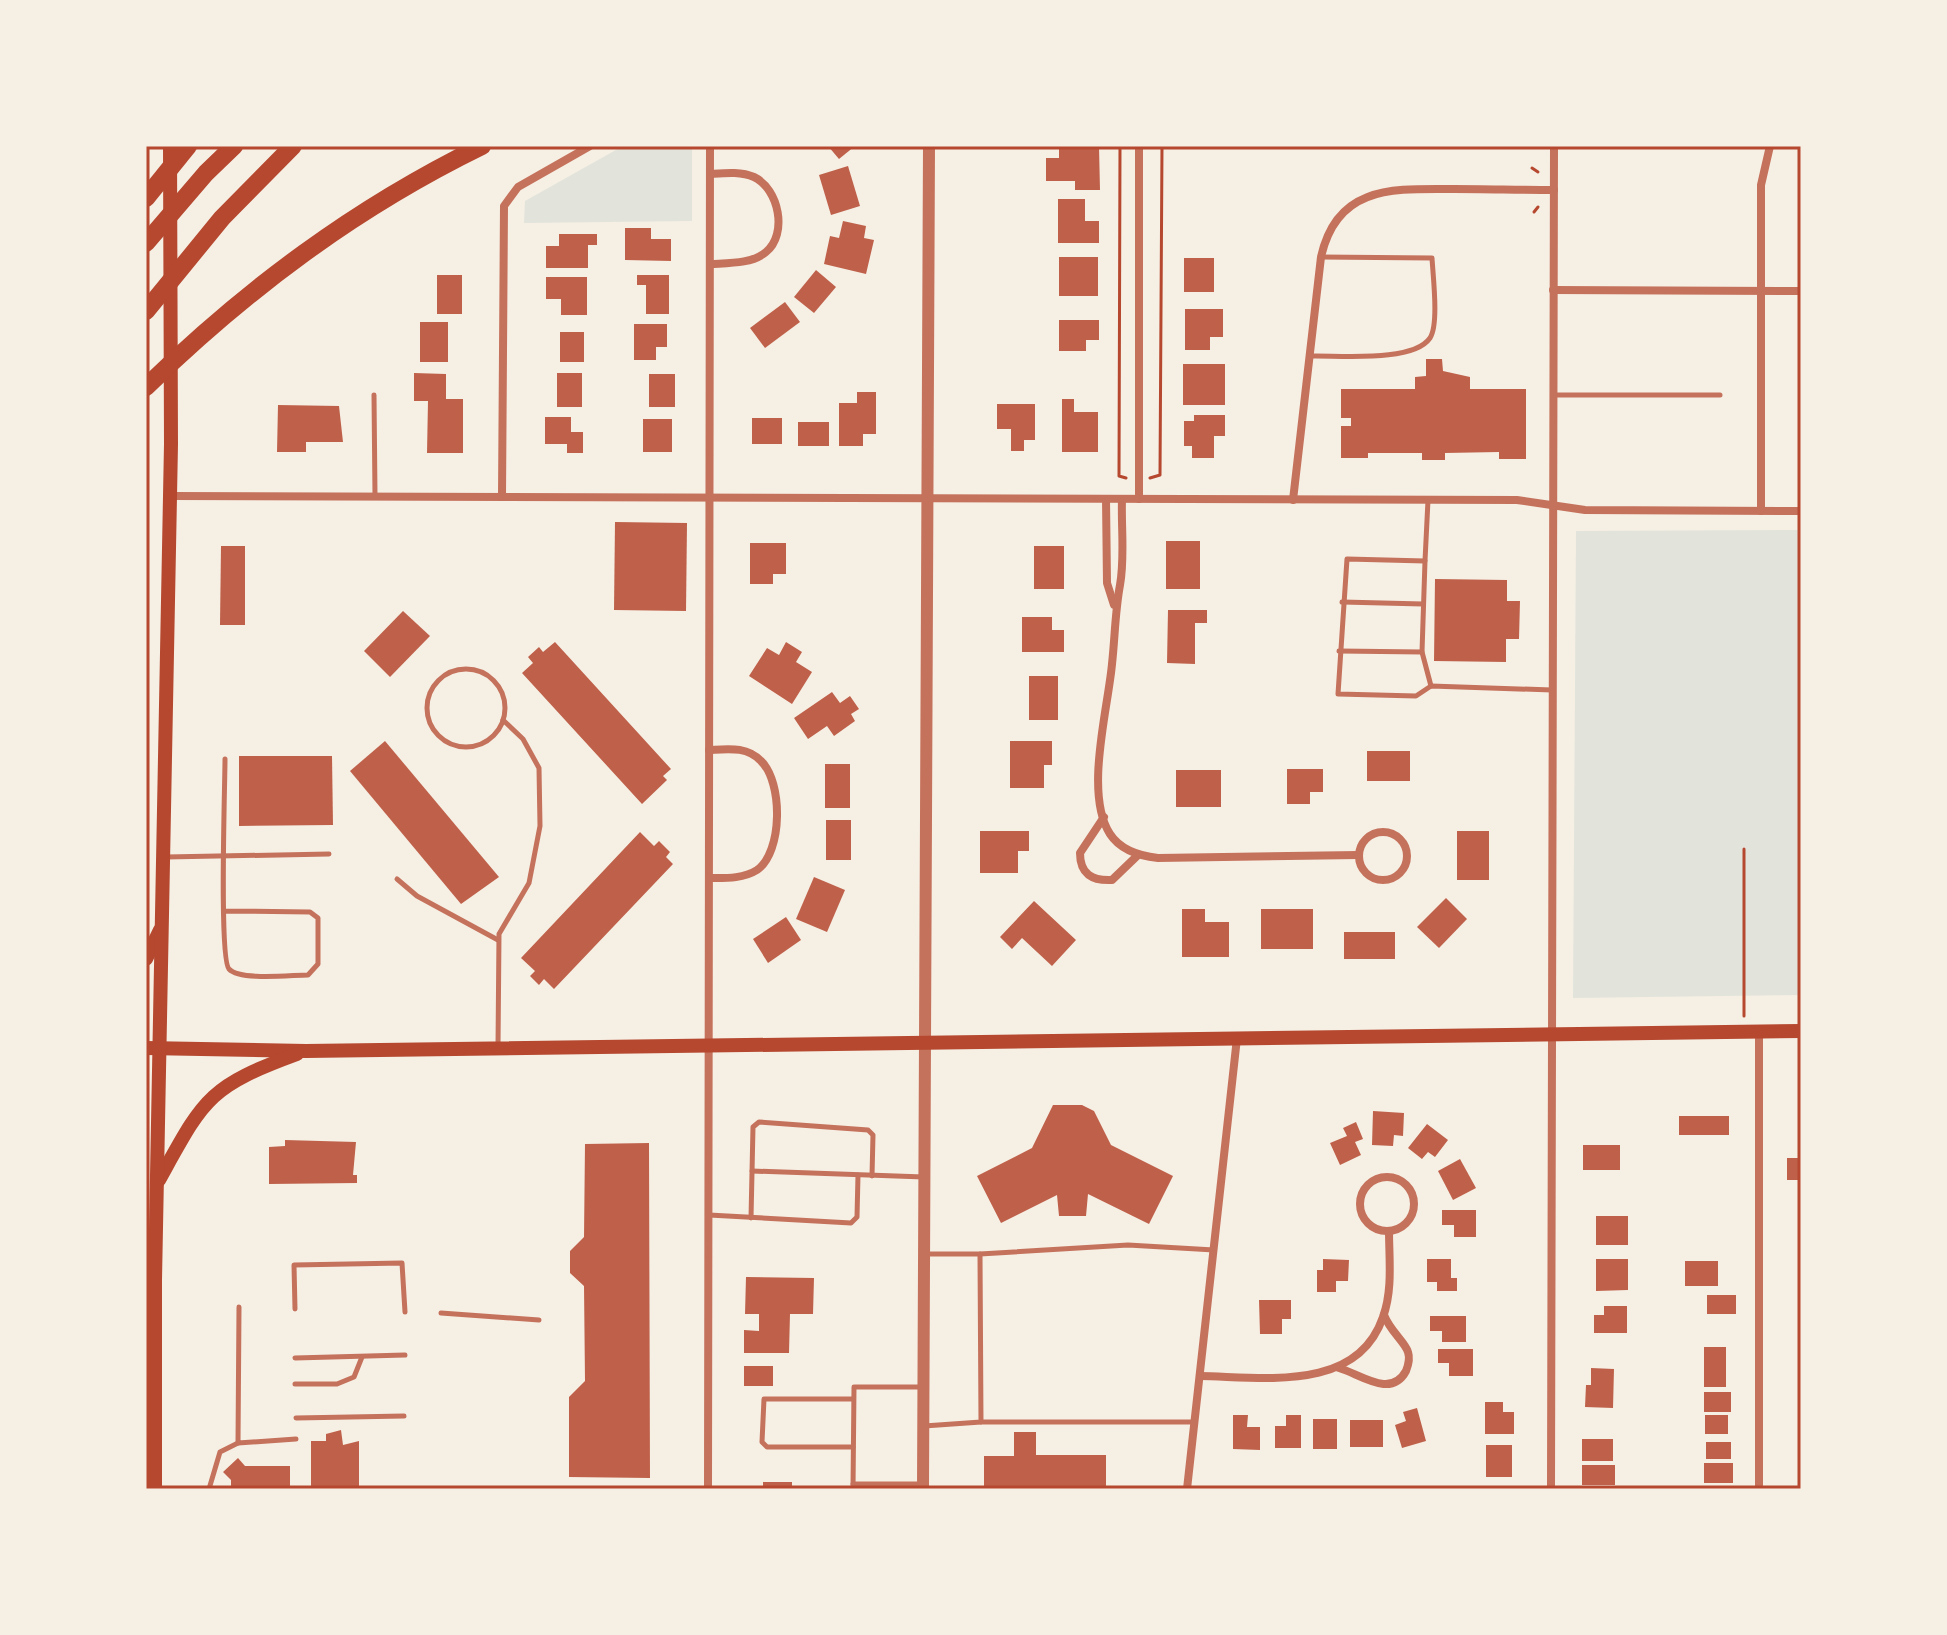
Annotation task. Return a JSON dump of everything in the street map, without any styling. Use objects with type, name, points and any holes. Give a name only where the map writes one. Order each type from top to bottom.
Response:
[{"type":"highway","points":[[146,198],[188,146]]},
{"type":"highway","points":[[146,243],[206,173],[234,146]]},
{"type":"highway","points":[[146,311],[222,218],[293,146]]},
{"type":"highway","points":[[146,387],[197,338],[289,262],[401,188],[482,146]]},
{"type":"main road","points":[[155,1489],[157,1184],[153,1048],[165,857],[171,496],[170,146]]},
{"type":"main road","points":[[146,959],[163,922]]},
{"type":"main road","points":[[153,1048],[306,1051],[1801,1031]]},
{"type":"main road","points":[[157,1184],[201,1106],[220,1089],[255,1070],[306,1051]]},
{"type":"main road","points":[[146,1148],[157,1184]]},
{"type":"street","points":[[502,496],[504,206],[518,187],[590,146]]},
{"type":"street","points":[[708,1489],[710,146]]},
{"type":"street","points":[[923,1487],[925,498],[929,146]]},
{"type":"street","points":[[1139,146],[1139,499]]},
{"type":"street","points":[[1551,1489],[1554,146]]},
{"type":"street","points":[[1761,511],[1761,185],[1770,146]]},
{"type":"street","points":[[710,174],[740,174],[763,183],[776,203],[778,217],[777,231],[766,252],[749,260],[711,264]]},
{"type":"street","points":[[1293,500],[1321,257],[1328,234],[1343,213],[1366,197],[1395,189],[1554,190]]},
{"type":"street","points":[[1553,290],[1801,291]]},
{"type":"street","points":[[171,496],[1517,500],[1585,510],[1801,511]]},
{"type":"street","points":[[1106,499],[1107,583],[1114,606]]},
{"type":"street","points":[[1122,499],[1120,583],[1114,606],[1112,664],[1101,753],[1104,817],[1109,833],[1120,846],[1138,855],[1158,858],[1358,855]]},
{"type":"street","points":[[709,750],[745,750],[763,762],[775,791],[775,836],[768,856],[757,870],[738,877],[709,878]]},
{"type":"street","points":[[1104,817],[1080,853],[1085,872],[1092,878],[1112,880],[1138,855]]},
{"type":"street","points":[[1378,832],[1398,837],[1407,856],[1400,873],[1383,881],[1372,878],[1363,870],[1358,855],[1362,843],[1378,832]]},
{"type":"street","points":[[1752,1032],[1759,1489]]},
{"type":"street","points":[[1187,1489],[1237,1038]]},
{"type":"street","points":[[1383,1177],[1406,1184],[1413,1195],[1411,1217],[1400,1228],[1389,1231],[1370,1225],[1360,1205],[1363,1193],[1371,1182],[1383,1177]]},
{"type":"street","points":[[1339,1368],[1374,1383],[1389,1385],[1401,1380],[1408,1366],[1408,1352],[1391,1332],[1384,1315],[1389,1231]]},
{"type":"street","points":[[1200,1376],[1292,1377],[1339,1368],[1365,1347],[1384,1315]]},
{"type":"lane","points":[[1309,356],[1409,353],[1430,339],[1434,327],[1432,258],[1321,257]]},
{"type":"lane","points":[[374,395],[375,496]]},
{"type":"lane","points":[[1553,395],[1720,395]]},
{"type":"lane","points":[[1428,500],[1422,652],[1431,686]]},
{"type":"lane","points":[[1425,561],[1347,559],[1336,687],[1338,694],[1416,696],[1431,686],[1552,690]]},
{"type":"lane","points":[[1342,602],[1423,604]]},
{"type":"lane","points":[[1339,651],[1422,652]]},
{"type":"lane","points":[[498,1048],[499,934],[529,883],[540,826],[539,768],[523,739],[503,720],[502,694],[484,674],[458,670],[446,674],[429,695],[427,707],[434,730],[453,745],[465,747],[488,740],[503,720]]},
{"type":"lane","points":[[224,911],[310,912],[318,918],[318,964],[308,975],[239,975],[228,968],[224,959],[224,911],[224,855],[225,759]]},
{"type":"lane","points":[[165,857],[329,854]]},
{"type":"lane","points":[[397,879],[417,896],[499,941]]},
{"type":"lane","points":[[751,1218],[753,1127],[759,1122],[868,1130],[873,1135],[872,1176]]},
{"type":"lane","points":[[752,1171],[925,1178]]},
{"type":"lane","points":[[709,1215],[855,1222],[858,1175]]},
{"type":"lane","points":[[924,1254],[980,1254],[1128,1245],[1214,1250]]},
{"type":"lane","points":[[980,1254],[981,1422]]},
{"type":"lane","points":[[295,1309],[294,1265],[402,1263],[405,1312]]},
{"type":"lane","points":[[238,1443],[239,1307]]},
{"type":"lane","points":[[441,1313],[539,1320]]},
{"type":"lane","points":[[295,1358],[405,1355]]},
{"type":"lane","points":[[295,1384],[337,1384],[354,1377],[362,1357]]},
{"type":"lane","points":[[923,1387],[857,1386],[853,1399],[853,1487],[923,1487]]},
{"type":"lane","points":[[853,1399],[764,1399],[762,1442],[767,1447],[853,1447]]},
{"type":"lane","points":[[296,1418],[404,1416]]},
{"type":"lane","points":[[923,1426],[981,1422],[1195,1422]]},
{"type":"lane","points":[[209,1489],[220,1452],[238,1443],[296,1439]]},
{"type":"path","points":[[1532,168],[1538,172]]},
{"type":"path","points":[[1534,212],[1538,207]]},
{"type":"path","points":[[1744,849],[1752,1032]]},
{"type":"shaded area","points":[[623,146],[692,146],[692,221],[524,223],[525,201]]},
{"type":"shaded area","points":[[1801,530],[1801,995],[1573,998],[1576,531]]},
{"type":"building","points":[[828,146],[855,146],[839,159]]},
{"type":"building","points":[[1099,146],[1100,190],[1075,190],[1075,181],[1046,181],[1046,158],[1059,158],[1059,147]]},
{"type":"building","points":[[848,166],[860,206],[831,215],[819,175]]},
{"type":"building","points":[[1058,199],[1085,199],[1085,221],[1099,221],[1099,243],[1058,243]]},
{"type":"building","points":[[843,221],[866,226],[864,238],[874,240],[866,274],[824,264],[830,236],[839,238]]},
{"type":"building","points":[[625,228],[651,228],[651,239],[671,239],[671,261],[625,260]]},
{"type":"building","points":[[559,234],[597,234],[597,245],[588,245],[588,268],[546,268],[546,246],[559,246]]},
{"type":"building","points":[[1059,257],[1098,257],[1098,296],[1059,296]]},
{"type":"building","points":[[1184,258],[1214,258],[1214,292],[1184,292]]},
{"type":"building","points":[[816,270],[836,287],[814,313],[794,297]]},
{"type":"building","points":[[437,275],[462,275],[462,314],[437,314]]},
{"type":"building","points":[[637,275],[669,275],[669,314],[646,314],[646,285],[637,285]]},
{"type":"building","points":[[546,277],[587,277],[587,315],[561,315],[561,299],[546,299]]},
{"type":"building","points":[[785,302],[800,322],[765,348],[750,328]]},
{"type":"building","points":[[1185,309],[1223,309],[1223,337],[1210,337],[1210,350],[1185,350]]},
{"type":"building","points":[[1059,320],[1099,320],[1099,340],[1086,340],[1086,351],[1059,351]]},
{"type":"building","points":[[420,322],[448,322],[448,362],[420,362]]},
{"type":"building","points":[[634,324],[667,324],[667,347],[656,347],[656,360],[634,360]]},
{"type":"building","points":[[560,332],[584,332],[584,362],[560,362]]},
{"type":"building","points":[[1426,359],[1442,359],[1443,371],[1470,377],[1470,389],[1526,389],[1526,459],[1499,459],[1499,452],[1445,453],[1445,460],[1422,460],[1422,453],[1368,453],[1368,458],[1341,458],[1341,426],[1351,426],[1351,418],[1341,418],[1341,389],[1415,389],[1415,377],[1426,376]]},
{"type":"building","points":[[1183,364],[1225,364],[1225,405],[1183,405]]},
{"type":"building","points":[[414,373],[446,374],[446,399],[463,399],[463,453],[427,453],[428,401],[414,401]]},
{"type":"building","points":[[557,373],[582,373],[582,407],[557,407]]},
{"type":"building","points":[[649,374],[675,374],[675,407],[649,407]]},
{"type":"building","points":[[857,392],[876,392],[876,434],[863,434],[863,446],[839,446],[839,403],[857,403]]},
{"type":"building","points":[[1062,399],[1074,399],[1074,412],[1098,412],[1098,452],[1062,452]]},
{"type":"building","points":[[997,404],[1035,404],[1035,440],[1024,440],[1024,451],[1011,451],[1011,429],[997,429]]},
{"type":"building","points":[[278,405],[339,406],[343,442],[306,442],[306,452],[277,452]]},
{"type":"building","points":[[1194,415],[1225,415],[1225,436],[1214,436],[1214,458],[1192,458],[1192,446],[1184,446],[1184,421],[1194,421]]},
{"type":"building","points":[[545,417],[571,417],[571,432],[583,432],[583,453],[567,453],[567,444],[545,444]]},
{"type":"building","points":[[752,418],[782,418],[782,444],[752,444]]},
{"type":"building","points":[[643,419],[672,419],[672,452],[643,452]]},
{"type":"building","points":[[798,422],[829,422],[829,446],[798,446]]},
{"type":"building","points":[[615,522],[687,523],[686,611],[614,610]]},
{"type":"building","points":[[1166,541],[1200,541],[1200,589],[1166,589]]},
{"type":"building","points":[[750,543],[786,543],[786,574],[773,574],[773,584],[750,584]]},
{"type":"building","points":[[221,546],[245,546],[245,625],[220,625]]},
{"type":"building","points":[[1034,546],[1064,546],[1064,589],[1034,589]]},
{"type":"building","points":[[1435,579],[1507,580],[1507,601],[1520,601],[1519,639],[1506,639],[1506,662],[1434,661]]},
{"type":"building","points":[[1168,610],[1207,610],[1207,623],[1195,623],[1195,664],[1167,663]]},
{"type":"building","points":[[403,611],[430,636],[390,677],[364,651]]},
{"type":"building","points":[[1022,617],[1052,617],[1052,630],[1064,630],[1064,652],[1022,652]]},
{"type":"building","points":[[555,642],[671,769],[663,776],[667,780],[642,804],[522,673],[533,663],[528,657],[539,647],[543,652]]},
{"type":"building","points":[[786,642],[802,652],[796,662],[812,672],[792,704],[749,676],[767,648],[779,655]]},
{"type":"building","points":[[1029,676],[1058,676],[1058,720],[1029,720]]},
{"type":"building","points":[[832,692],[840,703],[850,696],[859,709],[851,714],[855,721],[834,736],[827,726],[808,739],[794,718]]},
{"type":"building","points":[[385,741],[499,877],[461,904],[350,771]]},
{"type":"building","points":[[1010,741],[1052,741],[1052,765],[1044,765],[1044,788],[1010,788]]},
{"type":"building","points":[[1367,751],[1410,751],[1410,781],[1367,781]]},
{"type":"building","points":[[239,756],[332,756],[333,825],[239,826]]},
{"type":"building","points":[[825,764],[850,764],[850,808],[825,808]]},
{"type":"building","points":[[1287,769],[1323,769],[1323,792],[1310,792],[1310,804],[1287,804]]},
{"type":"building","points":[[1176,770],[1221,770],[1221,807],[1176,807]]},
{"type":"building","points":[[826,820],[851,820],[851,860],[826,860]]},
{"type":"building","points":[[980,831],[1029,831],[1029,851],[1018,851],[1018,873],[980,873]]},
{"type":"building","points":[[1457,831],[1489,831],[1489,880],[1457,880]]},
{"type":"building","points":[[640,832],[654,846],[659,841],[670,852],[666,857],[673,864],[554,989],[544,979],[539,985],[530,976],[535,971],[521,958]]},
{"type":"building","points":[[814,877],[845,890],[827,932],[796,919]]},
{"type":"building","points":[[1446,898],[1467,919],[1439,948],[1417,927]]},
{"type":"building","points":[[1034,901],[1076,940],[1052,966],[1022,938],[1012,949],[1000,937]]},
{"type":"building","points":[[1182,909],[1205,909],[1205,922],[1229,922],[1229,957],[1182,957]]},
{"type":"building","points":[[1261,909],[1313,909],[1313,949],[1261,949]]},
{"type":"building","points":[[786,917],[801,940],[768,963],[753,939]]},
{"type":"building","points":[[1344,932],[1395,932],[1395,959],[1344,959]]},
{"type":"building","points":[[1053,1105],[1082,1105],[1094,1111],[1111,1145],[1173,1176],[1149,1224],[1088,1194],[1086,1216],[1059,1216],[1057,1195],[1001,1223],[977,1176],[1032,1148]]},
{"type":"building","points":[[1373,1111],[1404,1113],[1403,1136],[1394,1135],[1393,1146],[1372,1145]]},
{"type":"building","points":[[1679,1116],[1729,1116],[1729,1135],[1679,1135]]},
{"type":"building","points":[[1356,1122],[1363,1139],[1355,1142],[1361,1155],[1340,1165],[1330,1143],[1347,1136],[1343,1128]]},
{"type":"building","points":[[1427,1124],[1448,1140],[1435,1157],[1428,1152],[1422,1159],[1408,1148]]},
{"type":"building","points":[[285,1140],[356,1142],[353,1175],[357,1175],[357,1183],[269,1184],[269,1147],[285,1146]]},
{"type":"building","points":[[649,1143],[650,1478],[569,1477],[569,1397],[585,1381],[584,1286],[570,1273],[570,1251],[584,1237],[585,1144]]},
{"type":"building","points":[[1583,1145],[1620,1145],[1620,1170],[1583,1170]]},
{"type":"building","points":[[1787,1158],[1801,1158],[1801,1180],[1787,1180]]},
{"type":"building","points":[[1460,1159],[1476,1188],[1453,1200],[1438,1171]]},
{"type":"building","points":[[1442,1210],[1476,1210],[1476,1237],[1454,1237],[1454,1225],[1442,1225]]},
{"type":"building","points":[[1596,1216],[1628,1216],[1628,1245],[1596,1245]]},
{"type":"building","points":[[1323,1259],[1349,1260],[1348,1281],[1336,1281],[1336,1292],[1317,1292],[1317,1270],[1323,1270]]},
{"type":"building","points":[[1427,1259],[1451,1259],[1451,1278],[1457,1278],[1457,1291],[1437,1291],[1437,1282],[1427,1282]]},
{"type":"building","points":[[1596,1259],[1628,1259],[1628,1290],[1596,1291]]},
{"type":"building","points":[[1685,1261],[1718,1261],[1718,1286],[1685,1286]]},
{"type":"building","points":[[746,1277],[814,1278],[813,1314],[790,1314],[789,1353],[744,1353],[744,1330],[759,1331],[759,1314],[745,1314]]},
{"type":"building","points":[[1707,1295],[1736,1295],[1736,1314],[1707,1314]]},
{"type":"building","points":[[1259,1300],[1291,1300],[1291,1319],[1282,1319],[1282,1334],[1260,1334]]},
{"type":"building","points":[[1604,1306],[1627,1306],[1627,1333],[1594,1333],[1594,1315],[1604,1315]]},
{"type":"building","points":[[1430,1316],[1466,1316],[1466,1342],[1442,1342],[1442,1331],[1430,1331]]},
{"type":"building","points":[[1704,1347],[1726,1347],[1726,1387],[1704,1387]]},
{"type":"building","points":[[1438,1349],[1473,1349],[1473,1376],[1449,1376],[1449,1363],[1438,1363]]},
{"type":"building","points":[[744,1366],[773,1366],[773,1386],[744,1386]]},
{"type":"building","points":[[1591,1368],[1614,1369],[1613,1408],[1585,1407],[1586,1385],[1591,1385]]},
{"type":"building","points":[[1704,1392],[1731,1392],[1731,1412],[1704,1412]]},
{"type":"building","points":[[1485,1402],[1503,1402],[1503,1412],[1514,1412],[1514,1434],[1485,1434]]},
{"type":"building","points":[[1417,1408],[1426,1441],[1402,1448],[1395,1425],[1406,1421],[1403,1412]]},
{"type":"building","points":[[1233,1415],[1248,1415],[1247,1427],[1260,1427],[1260,1450],[1233,1449]]},
{"type":"building","points":[[1286,1415],[1301,1415],[1301,1448],[1275,1448],[1275,1426],[1286,1426]]},
{"type":"building","points":[[1705,1415],[1728,1415],[1728,1434],[1705,1434]]},
{"type":"building","points":[[1313,1419],[1337,1419],[1337,1449],[1313,1449]]},
{"type":"building","points":[[1350,1420],[1383,1420],[1383,1447],[1350,1447]]},
{"type":"building","points":[[341,1430],[343,1445],[359,1441],[359,1489],[311,1489],[311,1441],[326,1441],[326,1434]]},
{"type":"building","points":[[1014,1432],[1036,1432],[1036,1455],[1106,1455],[1106,1489],[984,1489],[984,1456],[1014,1456]]},
{"type":"building","points":[[1582,1439],[1613,1439],[1613,1461],[1582,1461]]},
{"type":"building","points":[[1706,1442],[1731,1442],[1731,1459],[1706,1459]]},
{"type":"building","points":[[1486,1445],[1512,1445],[1512,1477],[1486,1477]]},
{"type":"building","points":[[238,1458],[245,1466],[290,1466],[290,1489],[231,1489],[231,1480],[223,1472]]},
{"type":"building","points":[[1704,1463],[1733,1463],[1733,1483],[1704,1483]]},
{"type":"building","points":[[1582,1465],[1615,1465],[1615,1485],[1582,1485]]},
{"type":"building","points":[[763,1482],[792,1482],[792,1489],[763,1489]]}]
